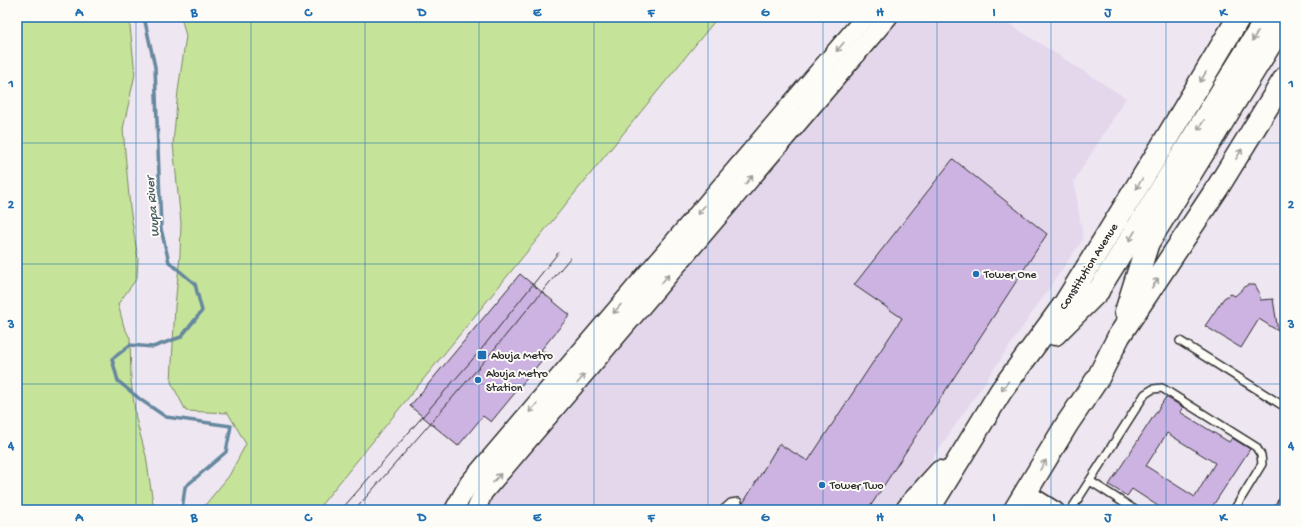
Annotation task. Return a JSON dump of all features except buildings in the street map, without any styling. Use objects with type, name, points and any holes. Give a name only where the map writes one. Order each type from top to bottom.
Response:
[{"type":"main road","name":"Constitution Avenue","points":[[928,510],[1002,391],[1064,305],[1159,151],[1239,17]]},
{"type":"main road","name":"Constitution Avenue","points":[[1251,60],[1267,17]]},
{"type":"main road","name":"Constitution Avenue","points":[[1098,291],[1189,160],[1251,60],[1285,21]]},
{"type":"main road","points":[[1023,502],[1068,424],[1098,378],[1119,336],[1218,187],[1285,78]]},
{"type":"main road","name":"Constitution Avenue","points":[[1147,245],[1189,160]]},
{"type":"main road","points":[[1119,336],[1147,245]]},
{"type":"main road","points":[[1018,367],[1060,330],[1098,291]]},
{"type":"main road","points":[[907,510],[912,502],[975,434]]},
{"type":"street","points":[[454,510],[469,483],[865,17]]},
{"type":"street","points":[[476,510],[484,493],[888,17]]},
{"type":"street","points":[[1023,502],[1056,510]]},
{"type":"street","points":[[1282,510],[1285,504]]},
{"type":"lane","points":[[1180,341],[1285,407]]},
{"type":"lane","points":[[1071,510],[1145,394],[1153,389],[1162,388],[1256,447],[1261,454],[1262,464],[1234,510]]},
{"type":"lane","points":[[1090,481],[1135,510]]},
{"type":"lane","points":[[724,510],[731,503],[738,502]]},
{"type":"shaded area","points":[[900,17],[998,17],[1126,98],[1074,181],[1083,239],[897,510],[484,510],[489,497]]},
{"type":"green space","points":[[17,17],[129,17],[135,74],[123,129],[130,208],[138,259],[137,278],[118,304],[124,327],[130,338],[131,381],[136,419],[146,456],[154,510],[17,510]]},
{"type":"green space","points":[[181,17],[718,17],[317,510],[201,510],[229,476],[246,444],[228,413],[186,411],[171,382],[181,223],[173,144],[178,91],[186,36]]},
{"type":"waterway","name":"Wupa River","points":[[144,17],[155,67],[161,229],[169,262],[195,284],[202,311],[181,337],[153,347],[130,345],[112,359],[118,381],[141,400],[166,417],[231,426],[226,452],[185,487],[182,510]]},
{"type":"tram line","points":[[341,510],[479,352],[558,253]]},
{"type":"tram line","points":[[355,510],[486,359],[570,258]]},
{"type":"place","name":"Tower One","points":[[976,274]]},
{"type":"place","name":"Abuja Metro","points":[[482,355]]},
{"type":"place","name":"Abuja Metro Station","points":[[478,380]]},
{"type":"place","name":"Tower Two","points":[[822,485]]}]
